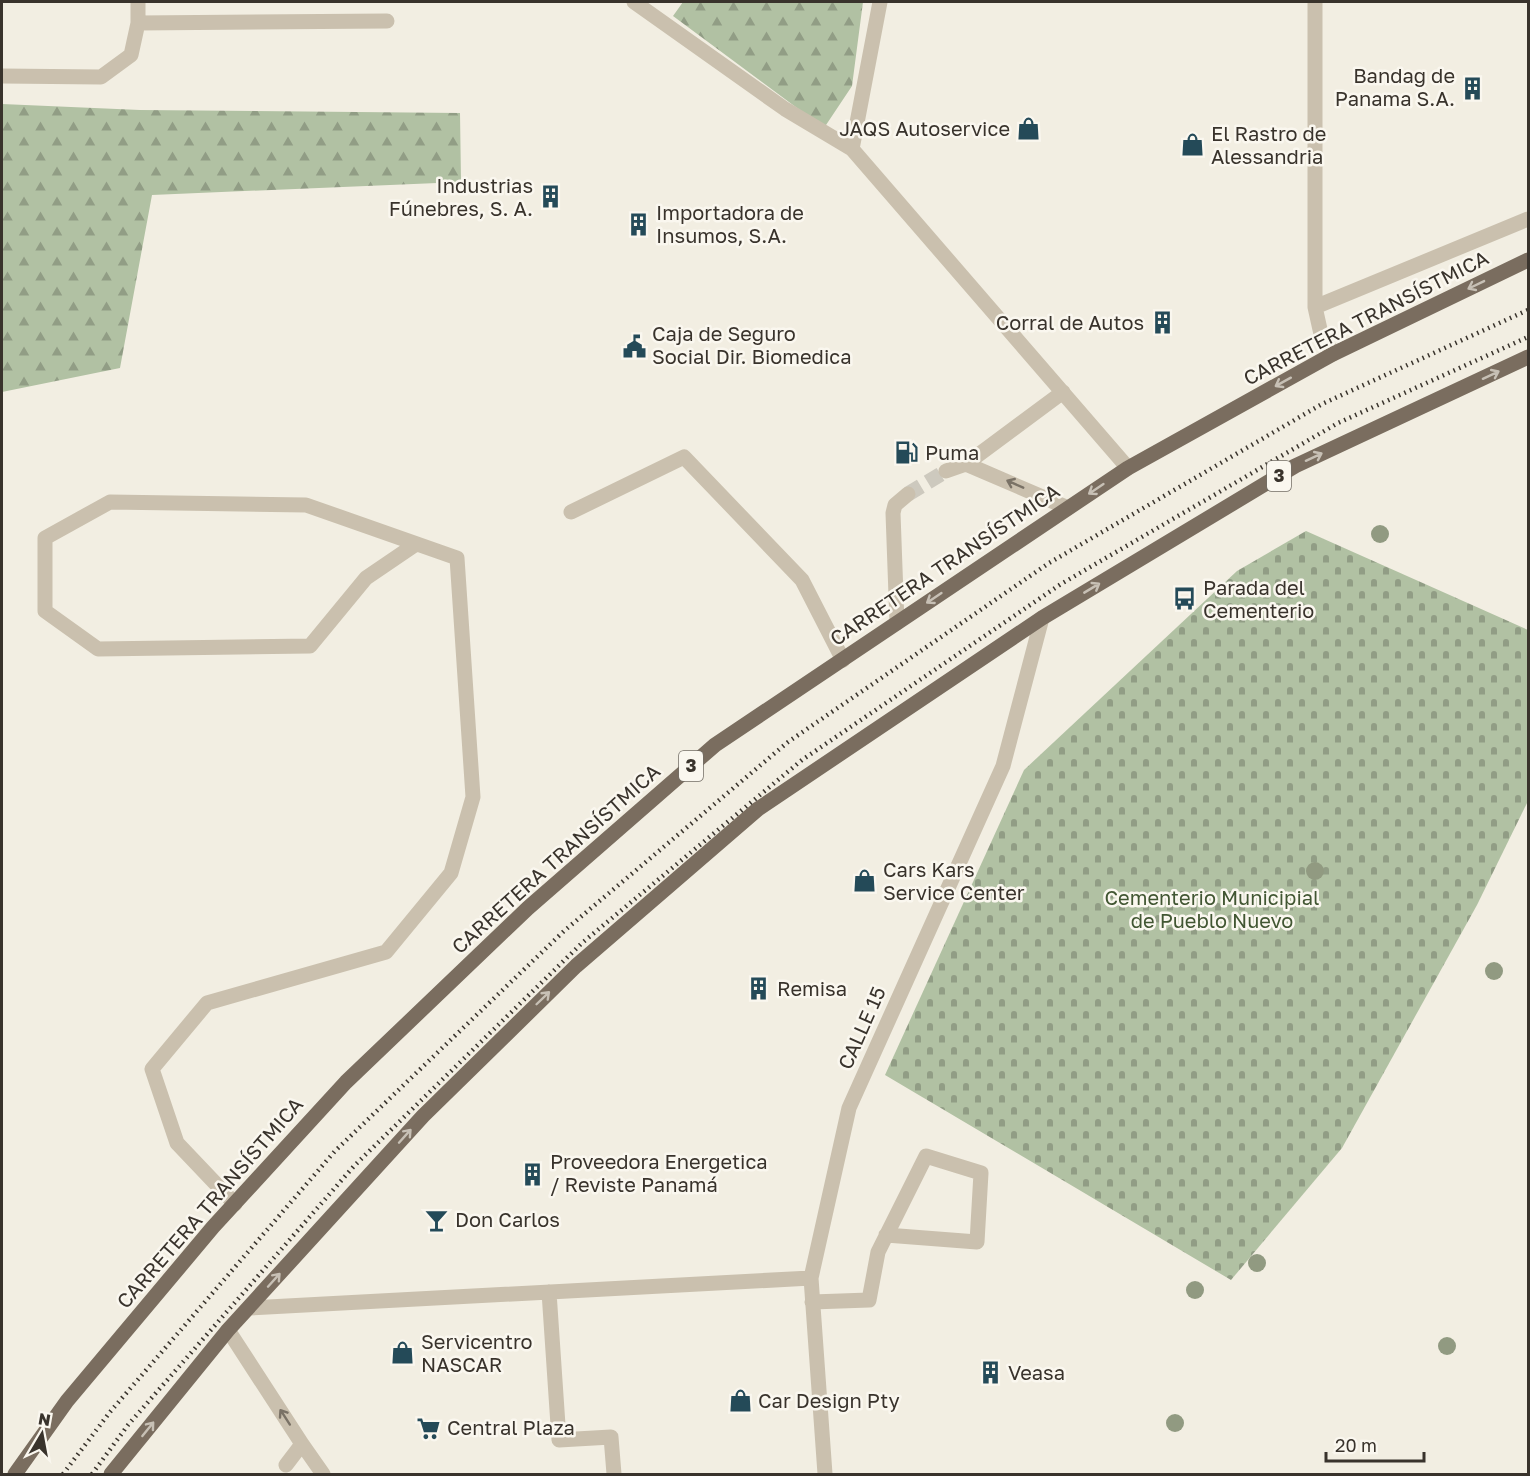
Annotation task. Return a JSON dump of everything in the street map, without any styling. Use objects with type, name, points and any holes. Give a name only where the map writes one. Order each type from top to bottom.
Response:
[{"type":"main road","name":"CARRETERA TRANSÍSTMICA","points":[[15,1474],[68,1401],[235,1204],[346,1082],[528,909],[715,745],[1128,468],[1333,354],[1528,260]]},
{"type":"main road","name":"3","points":[[111,1474],[228,1330],[423,1116],[576,966],[758,808],[1042,618],[1295,466],[1528,357]]},
{"type":"street","points":[[2,76],[101,77],[131,55],[138,22],[138,2]]},
{"type":"street","points":[[633,2],[785,109],[852,148],[1128,468]]},
{"type":"street","points":[[852,148],[880,2]]},
{"type":"street","points":[[1315,2],[1315,307],[1322,334],[1333,354]]},
{"type":"street","points":[[138,22],[387,21]]},
{"type":"street","points":[[1315,307],[1528,219]]},
{"type":"street","points":[[946,471],[966,464],[1063,392]]},
{"type":"street","points":[[571,512],[684,458],[802,580],[843,660]]},
{"type":"street","points":[[966,464],[1068,508]]},
{"type":"street","points":[[897,623],[893,513],[895,505],[908,494]]},
{"type":"street","points":[[235,1204],[177,1143],[152,1069],[207,1003],[386,952],[451,873],[473,797],[457,558],[306,505],[110,502],[45,538],[45,610],[98,650],[310,646],[366,578],[416,544]]},
{"type":"street","name":"CALLE 15","points":[[825,1474],[811,1278],[849,1108],[1003,766],[1042,618]]},
{"type":"street","points":[[812,1302],[869,1300],[878,1252],[886,1235],[926,1156],[981,1173],[977,1242],[886,1235]]},
{"type":"street","points":[[249,1308],[811,1278]]},
{"type":"street","points":[[549,1292],[559,1440],[611,1437],[614,1474]]},
{"type":"street","points":[[228,1330],[323,1474]]},
{"type":"street","points":[[286,1465],[302,1444]]},
{"type":"green space","points":[[683,2],[863,2],[852,86],[824,128],[673,16]]},
{"type":"green space","points":[[2,104],[140,110],[460,113],[461,182],[152,195],[120,368],[2,392]]},
{"type":"green space","name":"Cementerio Municipial de Pueblo Nuevo","points":[[1306,531],[1528,630],[1528,801],[1477,905],[1342,1148],[1231,1280],[885,1075],[1024,770],[1237,571]]},
{"type":"tunnel","points":[[908,494],[946,471]]},
{"type":"railway","points":[[63,1474],[110,1412],[335,1151],[564,931],[788,742],[1049,563],[1322,404],[1528,310]]},
{"type":"railway","points":[[92,1474],[128,1425],[354,1166],[582,943],[802,760],[1061,584],[1338,423],[1528,337]]},
{"type":"place","name":"Bandag de Panama S.A.","points":[[1473,88]]},
{"type":"place","name":"JAQS Autoservice","points":[[1028,129]]},
{"type":"place","name":"El Rastro de Alessandria","points":[[1193,145]]},
{"type":"place","name":"Industrias Fúnebres, S. A.","points":[[551,197]]},
{"type":"place","name":"Importadora de Insumos, S.A.","points":[[638,224]]},
{"type":"place","name":"Corral de Autos","points":[[1162,323]]},
{"type":"place","name":"Caja de Seguro Social Dir. Biomedica","points":[[634,346]]},
{"type":"place","name":"Puma","points":[[907,453]]},
{"type":"place","name":"Parada del Cementerio","points":[[1185,599]]},
{"type":"place","name":"Cars Kars Service Center","points":[[865,881]]},
{"type":"place","name":"Remisa","points":[[759,989]]},
{"type":"place","name":"Proveedora Energetica / Reviste Panamá","points":[[532,1174]]},
{"type":"place","name":"Don Carlos","points":[[437,1220]]},
{"type":"place","name":"Servicentro NASCAR","points":[[403,1353]]},
{"type":"place","name":"Veasa","points":[[990,1373]]},
{"type":"place","name":"Car Design Pty","points":[[740,1401]]},
{"type":"place","name":"Central Plaza","points":[[429,1428]]}]
